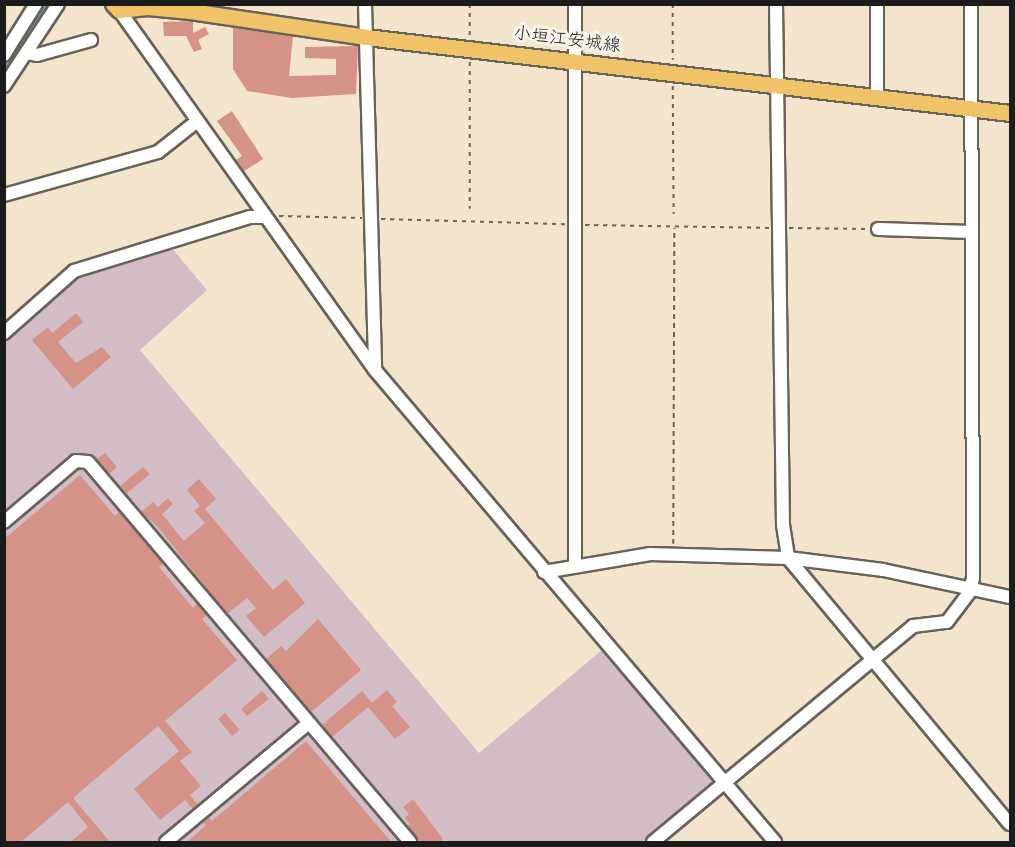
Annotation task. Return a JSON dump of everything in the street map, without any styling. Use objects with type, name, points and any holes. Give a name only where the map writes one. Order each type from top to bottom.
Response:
[{"type":"main road","name":"小垣江安城線","points":[[111,6],[195,9],[366,37],[1011,113]]},
{"type":"street","points":[[4,55],[9,43],[36,4]]},
{"type":"street","points":[[4,86],[58,4]]},
{"type":"street","points":[[365,4],[375,370]]},
{"type":"street","points":[[574,4],[575,566]]},
{"type":"street","points":[[776,4],[783,525],[788,558],[870,659],[1011,824]]},
{"type":"street","points":[[877,4],[877,98]]},
{"type":"street","points":[[653,843],[870,659],[913,626],[947,622],[970,591],[973,578],[971,4]]},
{"type":"street","points":[[111,6],[375,370],[775,843]]},
{"type":"street","points":[[27,53],[37,55],[91,40]]},
{"type":"street","points":[[4,195],[158,152],[196,122]]},
{"type":"street","points":[[4,333],[74,271],[250,218],[265,217]]},
{"type":"street","points":[[878,230],[972,232]]},
{"type":"street","points":[[4,522],[76,461],[88,462],[410,843]]},
{"type":"street","points":[[544,572],[673,554],[788,558],[883,570],[970,591],[1011,597]]},
{"type":"street","points":[[166,843],[309,723]]},
{"type":"path","points":[[470,4],[470,209]]},
{"type":"path","points":[[673,4],[674,214]]},
{"type":"path","points":[[673,554],[674,226]]},
{"type":"shaded area","points":[[171,247],[207,290],[140,350],[479,753],[602,650],[712,780],[711,786],[645,842],[5,842],[5,340],[76,274]]},
{"type":"building","points":[[193,21],[193,33],[205,27],[209,34],[198,40],[202,49],[194,52],[186,36],[164,36],[163,22]]},
{"type":"building","points":[[233,28],[293,36],[289,76],[336,75],[336,59],[305,58],[305,47],[358,46],[356,94],[292,98],[247,91],[233,69]]},
{"type":"building","points":[[232,111],[263,159],[244,171],[236,160],[242,156],[217,121]]},
{"type":"building","points":[[76,313],[83,322],[58,342],[76,363],[102,347],[111,357],[73,389],[32,340],[48,327],[52,333]]},
{"type":"building","points":[[105,453],[117,467],[109,474],[97,459]]},
{"type":"building","points":[[143,467],[150,474],[127,493],[120,486]]},
{"type":"building","points":[[80,475],[115,516],[119,512],[163,563],[159,567],[193,608],[197,604],[207,615],[202,619],[237,660],[165,721],[192,752],[180,761],[201,786],[190,795],[198,805],[193,809],[185,800],[160,820],[134,789],[179,751],[158,726],[73,798],[111,843],[69,843],[88,827],[68,802],[20,843],[4,843],[4,539]]},
{"type":"building","points":[[199,479],[216,499],[205,509],[273,590],[286,579],[305,603],[264,637],[246,616],[256,608],[247,598],[227,614],[157,526],[141,512],[153,502],[158,507],[168,498],[173,504],[162,514],[184,541],[205,523],[194,511],[200,506],[187,490]]},
{"type":"building","points":[[318,619],[361,670],[311,712],[266,659],[281,646],[286,651]]},
{"type":"building","points":[[387,690],[397,702],[392,706],[410,727],[395,739],[368,707],[332,737],[322,725],[362,691],[372,703]]},
{"type":"building","points":[[262,691],[269,699],[247,716],[241,709]]},
{"type":"building","points":[[225,713],[240,730],[232,736],[218,719]]},
{"type":"building","points":[[306,741],[392,843],[186,843],[206,825],[203,822],[209,817],[212,821]]},
{"type":"building","points":[[413,799],[443,839],[439,843],[418,843],[407,826],[410,824],[405,818],[409,814],[403,807]]},
{"type":"waterway","points":[[4,70],[47,4]]}]
